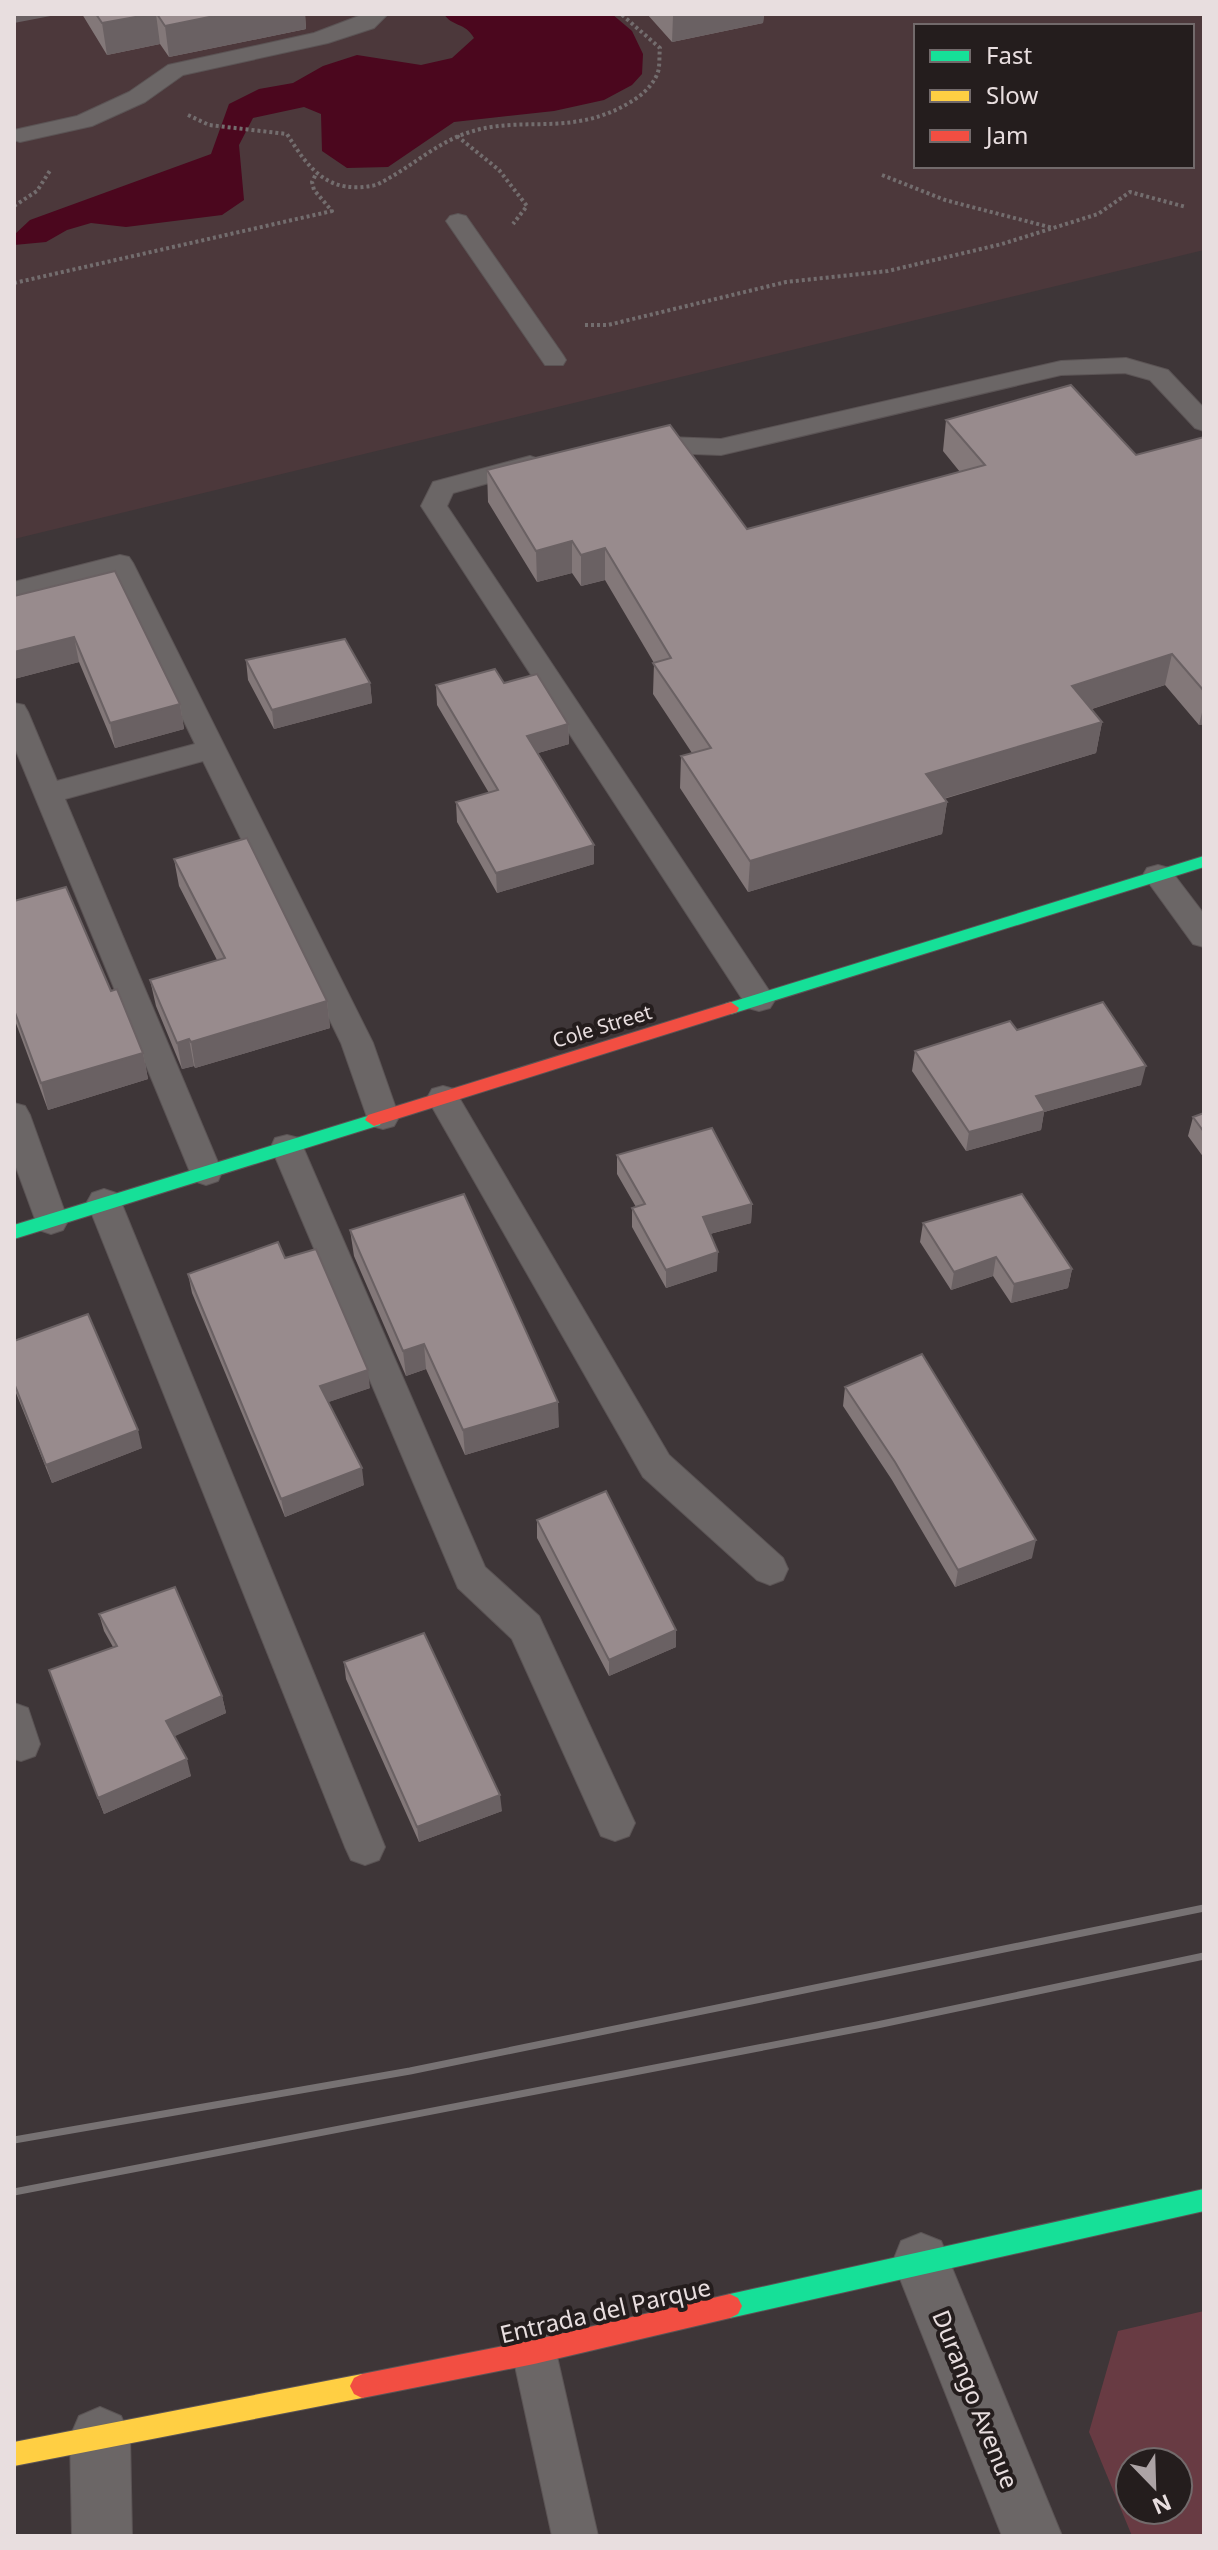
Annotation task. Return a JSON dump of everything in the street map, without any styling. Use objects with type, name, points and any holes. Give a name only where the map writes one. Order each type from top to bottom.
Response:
[{"type":"street","name":"Cole Street","points":[[14,1232],[1204,861]]},
{"type":"street","name":"Entrada del Parque","points":[[14,2454],[534,2352],[921,2261],[1204,2200]]},
{"type":"street","name":"Durango Avenue","points":[[921,2261],[1032,2536]]},
{"type":"street","points":[[100,2437],[102,2536]]},
{"type":"lane","points":[[20,135],[84,121],[137,97],[176,70],[320,38],[366,23],[377,14]]},
{"type":"lane","points":[[458,221],[554,360]]},
{"type":"lane","points":[[609,443],[721,447],[1061,368],[1126,365],[1159,375],[1204,423]]},
{"type":"lane","points":[[563,455],[442,488],[434,506],[759,1000]]},
{"type":"lane","points":[[14,591],[120,563],[357,1043],[383,1117]]},
{"type":"lane","points":[[14,712],[206,1172]]},
{"type":"lane","points":[[49,793],[211,749]]},
{"type":"lane","points":[[1158,875],[1204,936]]},
{"type":"lane","points":[[443,1098],[656,1466],[770,1569]]},
{"type":"lane","points":[[14,1115],[51,1221]]},
{"type":"lane","points":[[287,1147],[471,1577],[526,1628],[615,1823]]},
{"type":"lane","points":[[104,1202],[365,1847]]},
{"type":"lane","points":[[534,2352],[575,2536]]},
{"type":"path","points":[[183,113],[209,125],[287,134],[306,166],[316,174],[342,187],[360,188],[380,183],[457,136],[485,129],[569,124],[619,109],[644,95],[658,73],[660,48],[621,14]]},
{"type":"path","points":[[457,136],[499,170],[527,206],[509,230]]},
{"type":"path","points":[[14,283],[332,211],[314,190],[312,182],[316,174]]},
{"type":"path","points":[[882,175],[945,200],[1054,229]]},
{"type":"path","points":[[574,321],[585,325],[608,325],[786,282],[888,271],[1054,229],[1098,214],[1130,192],[1186,207]]},
{"type":"shaded area","points":[[14,14],[1204,14],[1204,250],[14,539]]},
{"type":"shaded area","points":[[444,14],[612,14],[632,31],[643,54],[642,74],[632,85],[604,100],[554,111],[454,122],[388,167],[347,168],[322,151],[321,114],[304,107],[253,118],[239,145],[244,200],[222,215],[126,227],[91,223],[67,230],[46,242],[14,245],[14,235],[30,220],[211,154],[229,104],[259,89],[293,83],[323,66],[357,55],[421,65],[452,58],[474,38],[467,29]]},
{"type":"shaded area","points":[[1204,2311],[1204,2536],[1132,2536],[1128,2526],[1194,2526],[1194,2446],[1114,2446],[1114,2492],[1089,2432],[1118,2331]]},
{"type":"building","points":[[96,14],[152,14],[102,23]]},
{"type":"building","points":[[157,14],[224,14],[165,26]]},
{"type":"building","points":[[1071,385],[1136,455],[1204,437],[1204,691],[1172,654],[1072,686],[1102,722],[926,774],[947,802],[750,861],[681,756],[711,748],[653,663],[671,658],[605,548],[581,555],[572,541],[536,551],[487,470],[670,425],[747,529],[985,465],[946,420]]},
{"type":"building","points":[[115,571],[180,704],[110,723],[74,637],[14,652],[14,596]]},
{"type":"building","points":[[345,639],[370,683],[272,710],[246,660]]},
{"type":"building","points":[[495,669],[504,683],[537,674],[568,724],[527,736],[594,845],[496,873],[456,802],[498,790],[436,685]]},
{"type":"building","points":[[247,838],[327,1001],[191,1042],[189,1039],[177,1043],[150,980],[225,958],[174,859]]},
{"type":"building","points":[[66,887],[111,991],[117,989],[143,1053],[41,1083],[14,1010],[14,901]]},
{"type":"building","points":[[1103,1002],[1146,1066],[1036,1096],[1045,1111],[969,1132],[915,1051],[1010,1021],[1017,1030]]},
{"type":"building","points":[[1204,1113],[1204,1132],[1193,1117]]},
{"type":"building","points":[[712,1128],[752,1204],[703,1217],[718,1252],[666,1270],[632,1208],[645,1204],[617,1155]]},
{"type":"building","points":[[464,1194],[558,1402],[463,1430],[424,1344],[403,1351],[350,1230]]},
{"type":"building","points":[[1022,1194],[1072,1269],[1014,1284],[996,1257],[954,1272],[923,1223]]},
{"type":"building","points":[[278,1242],[285,1258],[316,1249],[368,1370],[320,1386],[362,1468],[281,1499],[188,1274]]},
{"type":"building","points":[[88,1314],[138,1430],[46,1465],[14,1383],[14,1341]]},
{"type":"building","points":[[922,1354],[1036,1540],[958,1570],[895,1462],[845,1387]]},
{"type":"building","points":[[606,1491],[676,1630],[609,1660],[537,1520]]},
{"type":"building","points":[[175,1587],[222,1696],[166,1721],[187,1759],[98,1798],[49,1670],[117,1646],[99,1614]]},
{"type":"building","points":[[424,1633],[500,1795],[417,1827],[344,1662]]},
{"type":"railway","points":[[14,2140],[410,2071],[1204,1908]]},
{"type":"railway","points":[[14,2192],[877,2025],[1204,1956]]},
{"type":"traffic: fast","points":[[731,1008],[1204,861]]},
{"type":"traffic: fast","points":[[14,1232],[374,1120]]},
{"type":"traffic: fast","points":[[730,2306],[1204,2200]]},
{"type":"traffic: slow","points":[[14,2454],[362,2386]]},
{"type":"traffic: jam","points":[[374,1120],[731,1008]]},
{"type":"traffic: jam","points":[[362,2386],[534,2352],[730,2306]]}]
